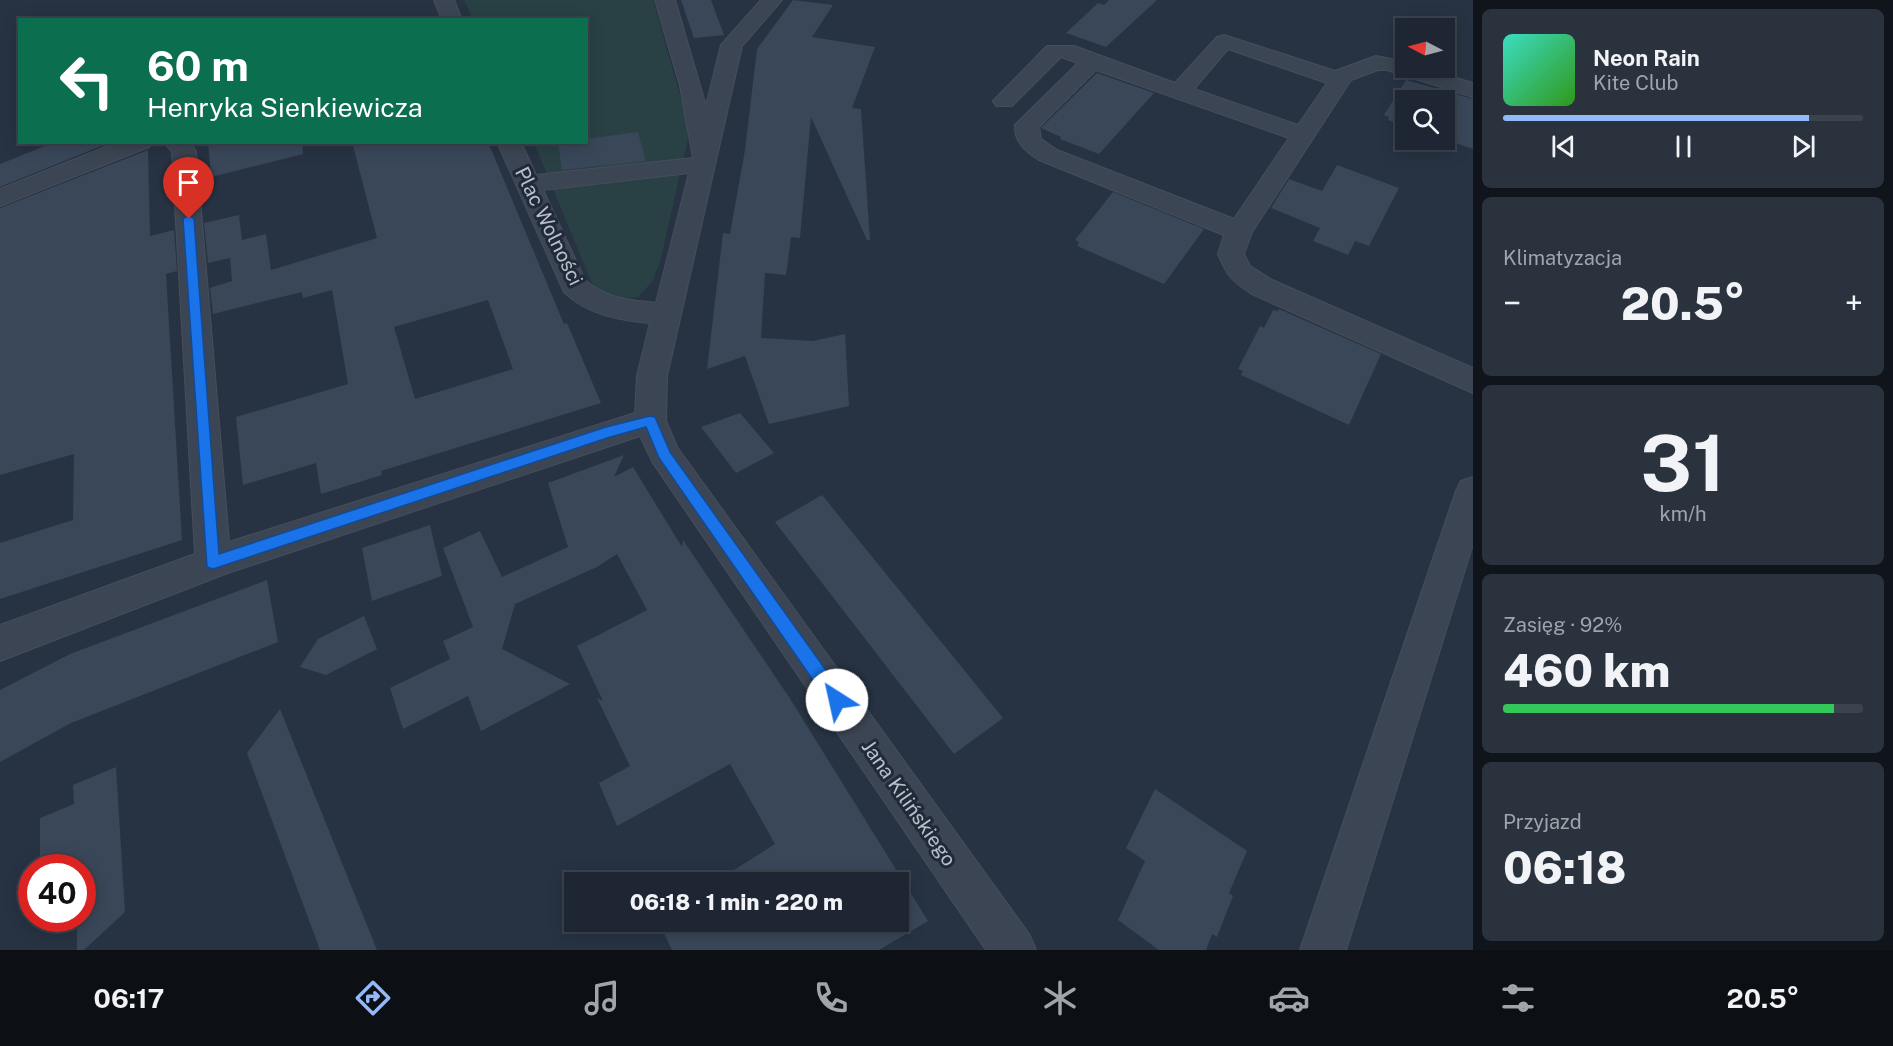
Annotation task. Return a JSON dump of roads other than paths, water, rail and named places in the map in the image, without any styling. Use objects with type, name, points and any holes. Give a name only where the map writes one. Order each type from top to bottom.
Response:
[{"type":"street","points":[[444,0],[452,18]]},
{"type":"street","points":[[665,0],[691,86],[705,164]]},
{"type":"street","points":[[0,643],[101,602],[213,563],[606,433],[650,421],[652,376],[732,45],[772,0]]},
{"type":"street","points":[[1179,92],[1224,42],[1340,80]]},
{"type":"street","points":[[678,44],[704,49],[732,45]]},
{"type":"street","points":[[1004,101],[1055,51],[1066,51],[1302,135]]},
{"type":"street","points":[[1092,61],[1027,125],[1026,135],[1032,145],[1048,155],[1239,231]]},
{"type":"street","points":[[1473,90],[1389,64],[1376,63],[1342,75],[1239,231],[1232,254],[1239,272],[1262,287],[1473,381]]},
{"type":"street","points":[[0,198],[136,144]]},
{"type":"street","points":[[178,144],[184,151],[213,563]]},
{"type":"street","name":"Plac Wolności","points":[[510,144],[574,285],[585,298],[603,306],[666,314]]},
{"type":"street","points":[[528,184],[705,164]]},
{"type":"street","name":"Jana Kilińskiego","points":[[650,421],[664,454],[1008,949]]},
{"type":"street","points":[[1323,950],[1473,491]]}]
